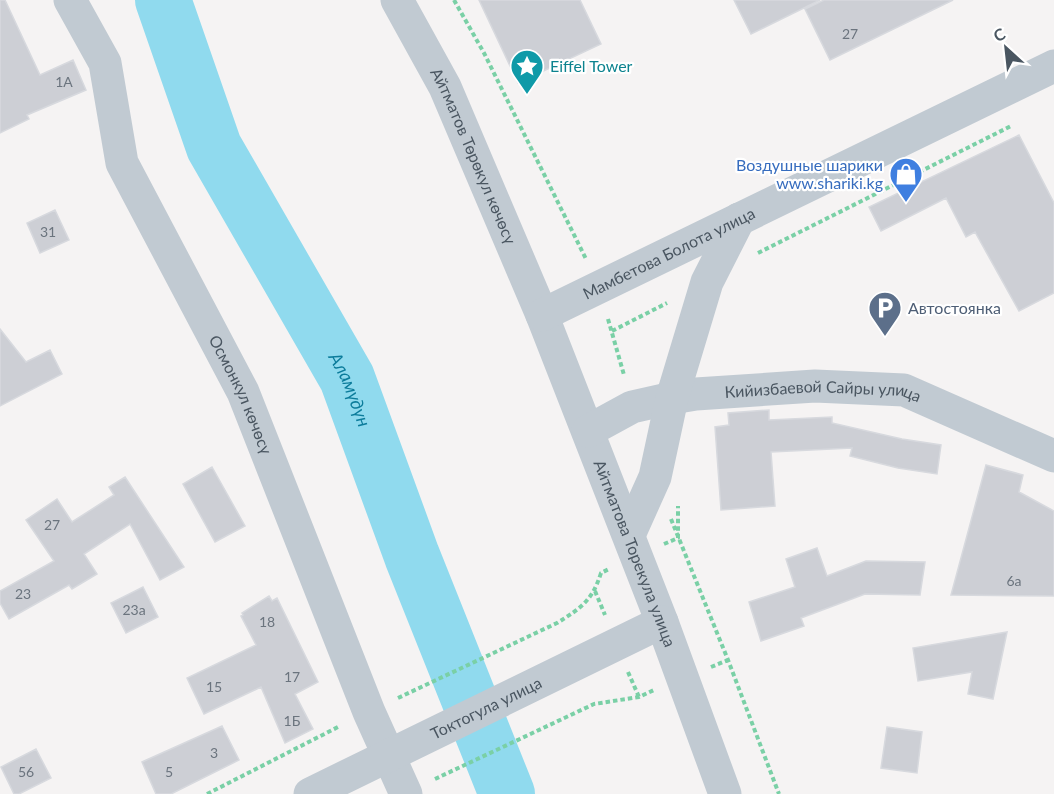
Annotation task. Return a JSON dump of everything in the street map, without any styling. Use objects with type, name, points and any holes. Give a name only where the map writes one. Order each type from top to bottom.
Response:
[{"type":"street","name":"Осмонкул көчөсү","points":[[70,0],[105,63],[123,163],[243,392],[371,711],[393,754],[418,788]]},
{"type":"street","name":"Айтматов Төрөкул көчөсү","points":[[397,0],[446,87],[542,315]]},
{"type":"street","name":"Мамбетова Болота улица","points":[[542,315],[1054,67]]},
{"type":"street","points":[[629,535],[655,477],[672,398],[707,282],[739,219]]},
{"type":"street","name":"Айтматова Торекула улица","points":[[542,315],[629,535],[724,794]]},
{"type":"street","name":"Кийизбаевой Сайры улица","points":[[588,431],[632,407],[696,394],[815,386],[904,390],[1054,456]]},
{"type":"street","name":"Токтогула улица","points":[[310,794],[662,622]]},
{"type":"path","points":[[754,255],[1017,123]]},
{"type":"path","points":[[678,505],[678,538]]},
{"type":"path","points":[[207,794],[371,711],[557,623]]},
{"type":"path","points":[[418,788],[594,704]]},
{"type":"building","points":[[0,0],[5,0],[40,75],[73,60],[86,90],[27,115],[29,119],[0,133]]},
{"type":"building","points":[[479,0],[580,0],[601,44],[518,83]]},
{"type":"building","points":[[734,0],[820,0],[751,34]]},
{"type":"building","points":[[824,0],[953,0],[830,60],[805,9]]},
{"type":"building","points":[[1019,135],[1054,203],[1054,293],[1019,311],[975,232],[966,237],[946,198],[881,231],[869,207]]},
{"type":"building","points":[[55,210],[69,240],[40,253],[27,223]]},
{"type":"building","points":[[0,329],[26,362],[50,350],[62,374],[0,406]]},
{"type":"building","points":[[769,410],[769,420],[832,417],[832,423],[902,439],[941,445],[937,474],[898,468],[850,456],[852,448],[771,452],[775,506],[721,510],[715,427],[729,425],[728,413]]},
{"type":"building","points":[[986,465],[1023,475],[1019,492],[1054,511],[1054,596],[951,595]]},
{"type":"building","points":[[212,467],[245,526],[215,542],[183,484]]},
{"type":"building","points":[[125,477],[184,567],[160,580],[130,524],[84,554],[97,574],[72,589],[69,585],[9,619],[0,603],[0,591],[54,561],[26,520],[57,499],[72,522],[114,495],[109,487]]},
{"type":"building","points":[[817,548],[827,576],[866,561],[925,562],[920,595],[865,594],[801,618],[804,626],[761,641],[749,602],[795,587],[786,559]]},
{"type":"building","points":[[143,587],[158,617],[126,633],[111,603]]},
{"type":"building","points":[[269,596],[272,601],[277,598],[318,682],[295,694],[313,729],[285,743],[261,687],[204,714],[187,678],[256,645],[241,616],[242,613]]},
{"type":"building","points":[[1007,632],[993,699],[968,694],[972,672],[918,681],[913,648]]},
{"type":"building","points":[[222,726],[239,760],[171,794],[156,794],[142,762]]},
{"type":"building","points":[[887,727],[922,732],[917,773],[881,768]]},
{"type":"building","points":[[36,749],[51,778],[19,794],[14,794],[1,767]]},
{"type":"waterway","name":"Аламүдүн","points":[[163,0],[214,147],[347,378],[412,556],[507,794]]},
{"type":"place","name":"Eiffel Tower","points":[[527,95]]},
{"type":"place","name":"Воздушные шарики www.shariki.kg","points":[[906,203]]},
{"type":"place","name":"Автостоянка","points":[[885,337]]}]
